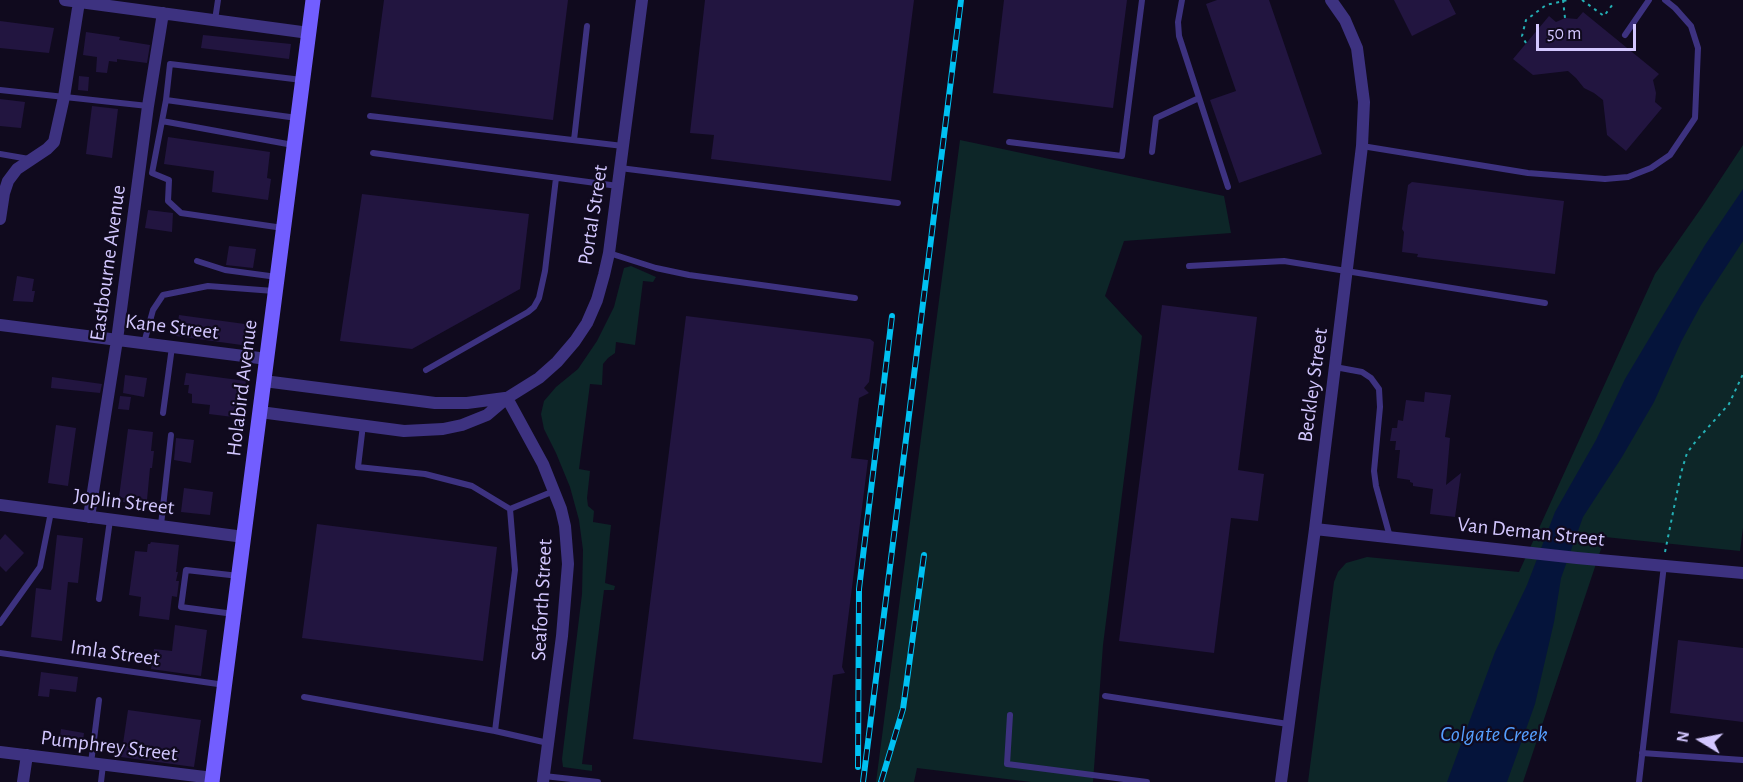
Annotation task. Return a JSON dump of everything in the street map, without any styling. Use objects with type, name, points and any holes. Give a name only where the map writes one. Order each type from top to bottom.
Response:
[{"type":"main road","name":"Holabird Avenue","points":[[212,780],[313,0]]},
{"type":"street","points":[[65,0],[309,33]]},
{"type":"street","name":"Portal Street","points":[[260,412],[404,431],[443,429],[462,425],[488,415],[507,398],[539,378],[557,362],[587,322],[597,300],[609,253],[642,0]]},
{"type":"street","name":"Beckley Street","points":[[1281,782],[1348,271],[1362,146],[1364,102],[1357,48],[1345,20],[1331,0]]},
{"type":"street","points":[[0,219],[4,193],[16,169],[54,142],[80,2]]},
{"type":"street","name":"Eastbourne Avenue","points":[[89,517],[117,340],[148,106],[163,13]]},
{"type":"street","name":"Kane Street","points":[[0,325],[267,359]]},
{"type":"street","name":"Portal Street","points":[[264,381],[435,403],[467,403],[507,398]]},
{"type":"street","name":"Seaforth Street","points":[[507,398],[543,464],[561,509],[565,526],[568,564],[562,636],[544,779]]},
{"type":"street","name":"Joplin Street","points":[[0,505],[244,537]]},
{"type":"street","name":"Van Deman Street","points":[[1315,529],[1577,558],[1664,564],[1743,573]]},
{"type":"street","name":"Pumphrey Street","points":[[0,752],[212,780]]},
{"type":"street","points":[[23,782],[27,755]]},
{"type":"lane","points":[[215,20],[218,0]]},
{"type":"lane","points":[[1009,142],[1122,156],[1142,0]]},
{"type":"lane","points":[[1182,0],[1178,22],[1179,36],[1228,187]]},
{"type":"lane","points":[[1625,35],[1649,0]]},
{"type":"lane","points":[[1362,146],[1528,173],[1605,179],[1628,177],[1651,168],[1670,155],[1695,118],[1698,48],[1691,26],[1665,0]]},
{"type":"lane","points":[[574,140],[587,26]]},
{"type":"lane","points":[[284,228],[181,213],[168,201],[169,180],[152,173],[166,100],[170,64],[303,80]]},
{"type":"lane","points":[[0,90],[148,106]]},
{"type":"lane","points":[[1152,152],[1155,118],[1199,98]]},
{"type":"lane","points":[[166,100],[298,118]]},
{"type":"lane","points":[[370,116],[623,146]]},
{"type":"lane","points":[[162,122],[294,145]]},
{"type":"lane","points":[[373,153],[618,186]]},
{"type":"lane","points":[[0,154],[33,159]]},
{"type":"lane","points":[[620,168],[898,203]]},
{"type":"lane","points":[[426,370],[534,307],[539,298],[545,271],[556,178]]},
{"type":"lane","points":[[609,253],[656,268],[689,275],[855,298]]},
{"type":"lane","points":[[197,261],[276,284]]},
{"type":"lane","points":[[1189,266],[1284,261],[1545,303]]},
{"type":"lane","points":[[144,343],[153,310],[163,296],[208,286],[276,284]]},
{"type":"lane","points":[[163,413],[172,347]]},
{"type":"lane","points":[[1335,367],[1362,372],[1371,378],[1381,396],[1374,471],[1390,537]]},
{"type":"lane","points":[[363,425],[358,467],[425,474],[472,486],[510,509]]},
{"type":"lane","points":[[161,526],[171,435]]},
{"type":"lane","points":[[510,509],[554,491]]},
{"type":"lane","points":[[495,731],[515,570],[510,509]]},
{"type":"lane","points":[[0,623],[40,567],[51,512]]},
{"type":"lane","points":[[99,598],[110,520]]},
{"type":"lane","points":[[1639,782],[1664,564]]},
{"type":"lane","points":[[234,614],[181,607],[186,570],[239,576]]},
{"type":"lane","name":"Imla Street","points":[[0,653],[225,685]]},
{"type":"lane","points":[[1105,696],[1288,724]]},
{"type":"lane","points":[[304,697],[495,731],[548,743]]},
{"type":"lane","points":[[99,700],[97,764],[101,782]]},
{"type":"lane","points":[[1010,715],[1007,764],[1146,782]]},
{"type":"lane","points":[[1642,753],[1743,760]]},
{"type":"lane","points":[[544,779],[598,782]]},
{"type":"path","points":[[1526,43],[1522,36],[1526,20],[1546,5],[1568,0]]},
{"type":"path","points":[[1582,0],[1604,16],[1613,4]]},
{"type":"path","points":[[1563,1],[1565,18]]},
{"type":"path","points":[[1664,564],[1681,473],[1687,453],[1729,404],[1743,374]]},
{"type":"green space","points":[[960,140],[1224,196],[1231,233],[1124,241],[1105,296],[1142,336],[1103,645],[1093,782],[1031,782],[917,768],[914,782],[876,782]]},
{"type":"green space","points":[[1743,145],[1743,528],[1740,551],[1605,537],[1523,782],[1308,782],[1334,582],[1338,572],[1346,563],[1367,557],[1519,572],[1655,274]]},
{"type":"green space","points":[[631,266],[656,277],[653,282],[643,281],[635,345],[616,342],[615,353],[603,364],[602,385],[590,384],[579,469],[590,471],[587,498],[588,506],[594,511],[593,522],[611,525],[605,583],[615,586],[614,590],[604,590],[582,764],[592,765],[592,771],[563,767],[562,759],[582,594],[583,550],[579,520],[570,487],[544,429],[541,414],[544,401],[556,387],[578,369],[597,341],[614,307],[624,268]]},
{"type":"water","name":"Colgate Creek","points":[[1743,189],[1743,241],[1701,305],[1681,342],[1654,402],[1583,517],[1561,578],[1554,622],[1535,704],[1507,782],[1447,782],[1495,652],[1527,585],[1555,512],[1596,440],[1625,379],[1705,245]]},
{"type":"building","points":[[384,0],[568,0],[553,120],[371,97]]},
{"type":"building","points":[[705,0],[914,0],[891,181],[711,159],[714,135],[690,133]]},
{"type":"building","points":[[1004,0],[1127,0],[1113,108],[993,93]]},
{"type":"building","points":[[1217,0],[1269,0],[1322,154],[1239,183],[1210,100],[1236,91],[1206,4]]},
{"type":"building","points":[[1394,0],[1449,0],[1456,14],[1412,36]]},
{"type":"building","points":[[1583,12],[1659,74],[1653,80],[1656,93],[1655,102],[1662,108],[1626,151],[1607,135],[1603,100],[1584,88],[1568,71],[1533,75],[1513,59],[1549,16],[1556,22],[1565,18],[1577,19]]},
{"type":"building","points":[[0,21],[54,28],[49,53],[0,48]]},
{"type":"building","points":[[86,32],[120,37],[119,40],[150,45],[147,63],[117,59],[117,62],[109,61],[107,73],[96,72],[97,57],[83,55]]},
{"type":"building","points":[[203,35],[291,44],[289,59],[201,48]]},
{"type":"building","points":[[79,76],[89,77],[88,91],[78,90]]},
{"type":"building","points":[[0,99],[25,102],[21,128],[0,126]]},
{"type":"building","points":[[92,106],[118,109],[112,158],[86,154]]},
{"type":"building","points":[[168,137],[270,152],[267,178],[271,179],[268,200],[212,192],[214,171],[164,164]]},
{"type":"building","points":[[1412,182],[1564,201],[1555,274],[1417,257],[1418,254],[1402,252],[1404,232],[1402,229],[1408,185]]},
{"type":"building","points":[[362,194],[529,214],[520,289],[412,349],[340,341]]},
{"type":"building","points":[[148,210],[173,213],[172,232],[145,228]]},
{"type":"building","points":[[229,246],[256,249],[253,268],[226,265]]},
{"type":"building","points":[[17,276],[34,279],[33,302],[13,301]]},
{"type":"building","points":[[1162,305],[1257,317],[1238,470],[1264,474],[1258,521],[1231,518],[1214,653],[1119,641]]},
{"type":"building","points":[[179,315],[252,325],[249,346],[176,336]]},
{"type":"building","points":[[686,316],[870,339],[874,342],[869,382],[864,388],[869,393],[859,398],[851,458],[868,460],[842,667],[845,673],[833,675],[822,763],[633,739]]},
{"type":"building","points":[[186,373],[246,381],[241,418],[209,414],[210,405],[192,403],[192,394],[188,393],[189,385],[184,385]]},
{"type":"building","points":[[125,375],[147,378],[144,397],[123,393]]},
{"type":"building","points":[[52,377],[102,384],[100,393],[51,388]]},
{"type":"building","points":[[1425,392],[1451,395],[1445,437],[1450,438],[1446,485],[1461,473],[1455,517],[1430,514],[1433,489],[1413,486],[1410,480],[1397,478],[1400,450],[1395,450],[1396,441],[1390,441],[1392,428],[1397,428],[1398,420],[1403,421],[1406,400],[1424,402]]},
{"type":"building","points":[[120,396],[131,397],[129,410],[118,409]]},
{"type":"building","points":[[56,425],[76,428],[68,486],[48,483]]},
{"type":"building","points":[[128,429],[153,432],[152,468],[150,468],[147,500],[144,500],[144,505],[123,502],[124,498],[119,497]]},
{"type":"building","points":[[176,438],[194,440],[191,463],[174,460]]},
{"type":"building","points":[[184,488],[213,492],[210,515],[181,512]]},
{"type":"building","points":[[317,524],[497,547],[483,661],[302,638]]},
{"type":"building","points":[[5,534],[24,553],[6,572],[0,566],[0,540]]},
{"type":"building","points":[[57,535],[83,538],[78,583],[68,582],[62,641],[31,637],[36,588],[51,590]]},
{"type":"building","points":[[151,542],[179,545],[176,572],[178,572],[176,581],[179,581],[177,597],[172,596],[169,620],[139,616],[141,597],[129,595],[135,551],[147,552],[148,544]]},
{"type":"building","points":[[175,625],[207,630],[201,676],[151,669],[154,649],[172,651]]},
{"type":"building","points":[[1678,640],[1743,648],[1743,722],[1670,713]]},
{"type":"building","points":[[41,672],[78,677],[76,692],[50,689],[49,697],[38,696]]},
{"type":"building","points":[[128,710],[201,720],[194,767],[121,757]]},
{"type":"building","points":[[61,729],[84,733],[82,748],[59,745]]},
{"type":"railway","points":[[863,782],[961,0]]},
{"type":"railway","points":[[858,767],[859,589],[892,316]]},
{"type":"railway","points":[[881,782],[903,709],[924,555]]}]
